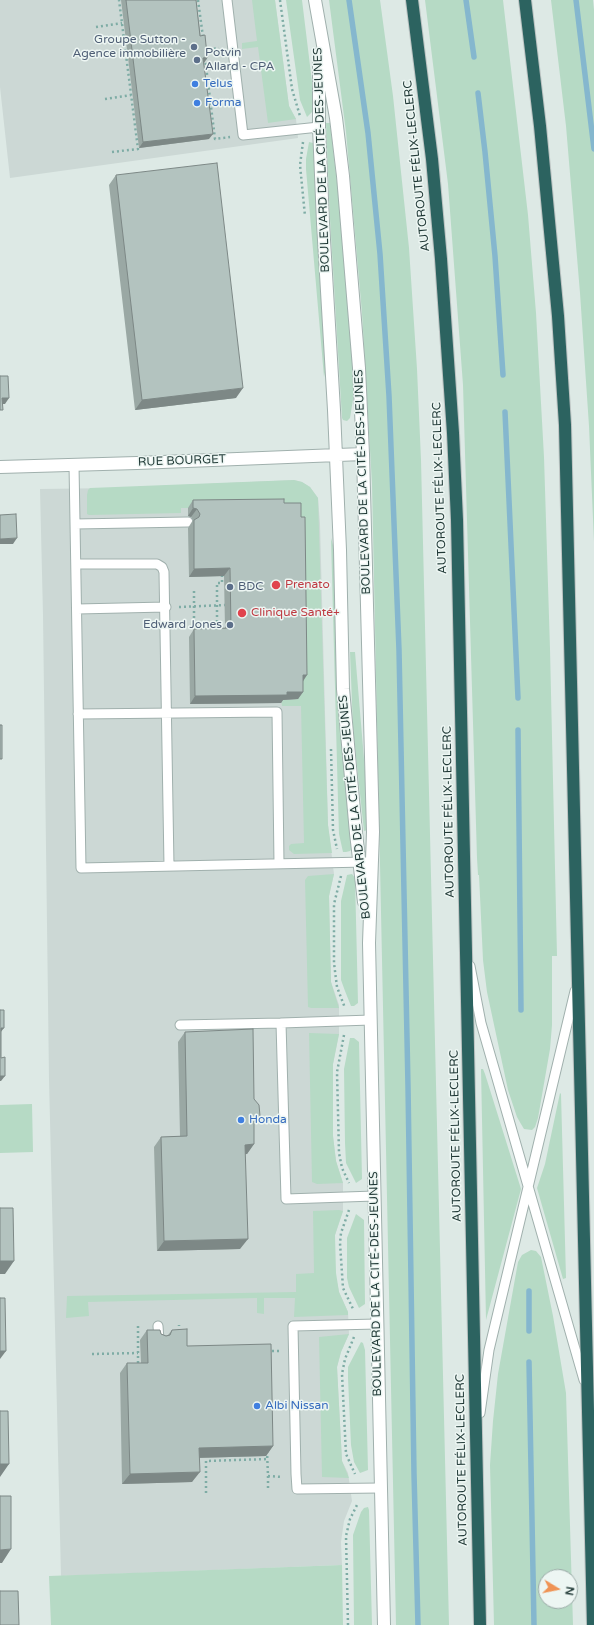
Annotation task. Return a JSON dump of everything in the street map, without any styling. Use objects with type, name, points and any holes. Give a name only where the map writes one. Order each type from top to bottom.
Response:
[{"type":"highway","name":"AUTOROUTE FÉLIX-LECLERC","points":[[412,0],[434,182],[453,432],[466,942],[480,1625]]},
{"type":"highway","points":[[525,0],[550,221],[558,316],[564,425],[593,1625]]},
{"type":"street","name":"BOULEVARD DE LA CITÉ-DES-JEUNES","points":[[315,0],[336,118],[346,205],[359,368],[363,454],[373,832],[369,942],[384,1625]]},
{"type":"street","name":"BOULEVARD DE LA CITÉ-DES-JEUNES","points":[[319,23],[319,127],[336,455],[343,689],[369,942]]},
{"type":"street","name":"RUE BOURGET","points":[[0,467],[363,454]]},
{"type":"lane","points":[[227,0],[244,135],[319,127]]},
{"type":"lane","points":[[74,465],[81,868],[372,862]]},
{"type":"lane","points":[[75,524],[188,522]]},
{"type":"lane","points":[[76,564],[156,564],[162,567],[164,572],[166,606],[169,866]]},
{"type":"lane","points":[[77,609],[166,606]]},
{"type":"lane","points":[[78,714],[277,712],[279,864]]},
{"type":"lane","points":[[466,942],[481,1023],[587,1389]]},
{"type":"lane","points":[[476,1439],[489,1350],[578,982]]},
{"type":"lane","points":[[180,1025],[371,1020]]},
{"type":"lane","points":[[281,1023],[286,1199],[375,1196]]},
{"type":"lane","points":[[377,1324],[293,1326],[297,1489],[380,1488]]},
{"type":"lane","points":[[158,1326],[159,1340]]},
{"type":"path","points":[[112,152],[138,149],[119,0]]},
{"type":"path","name":"BOULEVARD DE LA CITÉ-DES-JEUNES","points":[[280,0],[292,89],[300,116]]},
{"type":"path","points":[[192,4],[198,2],[203,50],[216,139]]},
{"type":"path","points":[[96,27],[122,23]]},
{"type":"path","points":[[194,26],[201,26]]},
{"type":"path","points":[[203,50],[223,48]]},
{"type":"path","points":[[202,83],[208,82]]},
{"type":"path","points":[[105,99],[131,95]]},
{"type":"path","points":[[204,102],[211,102]]},
{"type":"path","points":[[207,127],[214,126]]},
{"type":"path","points":[[222,576],[222,583],[217,583],[217,629],[224,630]]},
{"type":"path","points":[[194,591],[194,622]]},
{"type":"path","points":[[178,607],[225,605]]},
{"type":"path","name":"BOULEVARD DE LA CITÉ-DES-JEUNES","points":[[342,872],[334,904],[334,963],[337,986],[345,1006]]},
{"type":"path","name":"BOULEVARD DE LA CITÉ-DES-JEUNES","points":[[344,1035],[337,1072],[339,1153],[342,1168],[350,1184]]},
{"type":"path","name":"BOULEVARD DE LA CITÉ-DES-JEUNES","points":[[349,1211],[341,1233],[340,1243],[343,1288],[354,1311]]},
{"type":"path","points":[[179,1325],[179,1335]]},
{"type":"path","points":[[138,1326],[138,1373]]},
{"type":"path","name":"BOULEVARD DE LA CITÉ-DES-JEUNES","points":[[355,1334],[345,1359],[342,1374],[346,1454],[355,1476]]},
{"type":"path","points":[[266,1359],[266,1351],[279,1350],[279,1345]]},
{"type":"path","points":[[92,1354],[138,1353]]},
{"type":"path","points":[[267,1444],[268,1491]]},
{"type":"path","points":[[206,1493],[206,1461],[268,1459]]},
{"type":"path","points":[[268,1476],[284,1477]]},
{"type":"path","points":[[348,1625],[346,1536],[350,1519],[358,1502]]},
{"type":"shaded area","points":[[0,0],[275,0],[289,106],[296,119],[298,138],[10,178],[0,87]]},
{"type":"shaded area","points":[[294,480],[302,482],[310,487],[318,498],[320,524],[328,825],[334,874],[329,896],[331,982],[339,1005],[339,1034],[333,1064],[333,1136],[336,1161],[343,1183],[343,1211],[335,1235],[335,1273],[339,1292],[348,1312],[349,1334],[341,1352],[337,1367],[342,1461],[348,1473],[352,1501],[344,1521],[341,1542],[342,1565],[61,1576],[49,1079],[40,489],[114,488]]},
{"type":"green space","points":[[252,0],[275,0],[289,106],[296,119],[268,123],[258,47],[242,49],[242,43],[257,41]]},
{"type":"green space","points":[[286,0],[302,0],[313,90],[312,112],[307,117],[300,100]]},
{"type":"green space","points":[[329,0],[380,0],[393,96],[409,248],[421,460],[449,1625],[396,1625],[372,484],[362,313],[346,132]]},
{"type":"green space","points":[[425,0],[503,0],[528,215],[536,313],[544,457],[557,956],[552,956],[552,1025],[550,1049],[538,1118],[535,1127],[532,1130],[524,1129],[521,1124],[517,1117],[508,1090],[487,992],[483,960],[477,858],[463,385],[448,184]]},
{"type":"green space","points":[[551,0],[593,0],[594,10],[594,542],[589,426],[580,293],[566,126]]},
{"type":"green space","points":[[326,123],[330,123],[341,217],[355,387],[350,418],[347,421],[343,420],[342,418],[330,219]]},
{"type":"green space","points":[[309,142],[313,143],[314,146],[320,282],[326,368],[324,377],[306,169]]},
{"type":"green space","points":[[294,480],[302,482],[310,487],[318,498],[328,825],[332,853],[294,854],[289,850],[289,846],[291,844],[304,843],[301,706],[282,706],[281,700],[298,699],[188,508],[181,508],[181,513],[87,514],[87,495],[90,488]]},
{"type":"green space","points":[[331,538],[333,545],[336,587],[339,720],[352,843],[352,849],[346,852],[343,852],[339,834]]},
{"type":"green space","points":[[350,652],[355,652],[366,783],[368,830],[364,831],[353,728]]},
{"type":"green space","points":[[334,874],[329,896],[331,982],[339,1008],[311,1008],[308,1007],[305,880],[308,876]]},
{"type":"green space","points":[[352,874],[355,878],[358,1003],[354,1006],[351,1006],[341,980],[341,901],[347,875]]},
{"type":"green space","points":[[309,1033],[339,1034],[333,1064],[333,1136],[336,1161],[343,1183],[317,1184],[312,1182]]},
{"type":"green space","points":[[350,1038],[354,1038],[359,1042],[362,1179],[356,1183],[346,1163],[345,1143],[344,1069]]},
{"type":"green space","points":[[481,1069],[483,1069],[485,1074],[521,1189],[486,1320]]},
{"type":"green space","points":[[560,1093],[566,1278],[563,1279],[537,1188],[545,1164]]},
{"type":"green space","points":[[32,1104],[33,1152],[0,1153],[0,1105]]},
{"type":"green space","points":[[313,1211],[343,1211],[335,1235],[336,1273],[339,1292],[348,1315],[294,1317],[295,1298],[264,1298],[264,1314],[257,1313],[257,1298],[88,1302],[89,1316],[66,1318],[67,1296],[296,1292],[296,1274],[314,1273]]},
{"type":"green space","points":[[356,1214],[364,1220],[365,1304],[359,1308],[349,1287],[347,1278],[347,1238]]},
{"type":"green space","points":[[531,1250],[536,1251],[541,1257],[566,1393],[571,1569],[538,1569],[538,1609],[573,1609],[573,1625],[494,1625],[490,1465],[498,1374],[518,1262],[522,1255]]},
{"type":"green space","points":[[349,1334],[341,1352],[337,1367],[342,1461],[349,1478],[322,1477],[319,1337]]},
{"type":"green space","points":[[361,1342],[363,1343],[365,1350],[368,1470],[360,1473],[354,1462],[351,1445],[348,1367]]},
{"type":"green space","points":[[368,1507],[372,1625],[354,1625],[353,1535],[361,1512],[364,1508]]},
{"type":"green space","points":[[342,1565],[343,1625],[51,1625],[49,1576]]},
{"type":"building","points":[[126,0],[196,0],[200,36],[205,35],[208,57],[203,58],[213,134],[143,142]]},
{"type":"building","points":[[217,163],[243,388],[142,400],[116,175]]},
{"type":"building","points":[[0,376],[8,376],[9,398],[2,398],[3,410],[0,410]]},
{"type":"building","points":[[284,499],[284,503],[301,503],[301,517],[305,517],[307,675],[303,675],[303,692],[287,692],[287,695],[195,696],[194,629],[231,628],[230,568],[194,569],[194,520],[199,517],[200,514],[197,509],[193,508],[193,500]]},
{"type":"building","points":[[16,514],[17,538],[0,539],[0,515]]},
{"type":"building","points":[[0,725],[2,725],[2,759],[0,759]]},
{"type":"building","points":[[0,1010],[4,1010],[4,1028],[1,1028],[1,1058],[5,1057],[5,1076],[0,1076]]},
{"type":"building","points":[[253,1029],[254,1099],[259,1105],[260,1116],[254,1121],[254,1144],[245,1145],[248,1239],[164,1241],[161,1137],[187,1136],[185,1032]]},
{"type":"building","points":[[0,1208],[13,1208],[14,1261],[0,1261]]},
{"type":"building","points":[[0,1298],[5,1298],[6,1351],[0,1351]]},
{"type":"building","points":[[187,1329],[187,1346],[271,1344],[273,1446],[199,1448],[200,1472],[130,1474],[127,1363],[148,1363],[147,1330],[160,1330],[161,1334],[166,1336],[170,1335],[172,1330]]},
{"type":"building","points":[[0,1411],[8,1411],[9,1464],[0,1464]]},
{"type":"building","points":[[0,1496],[11,1496],[11,1549],[0,1550]]},
{"type":"building","points":[[0,1591],[18,1591],[19,1625],[0,1625]]},
{"type":"waterway","points":[[349,0],[368,133],[380,254],[389,396],[399,650],[418,1625]]},
{"type":"waterway","points":[[466,0],[474,57]]},
{"type":"waterway","points":[[576,0],[594,149]]},
{"type":"waterway","points":[[478,93],[495,256],[503,375]]},
{"type":"waterway","points":[[505,412],[518,698]]},
{"type":"waterway","points":[[518,730],[521,1010]]},
{"type":"waterway","points":[[529,1291],[529,1331]]},
{"type":"waterway","points":[[529,1362],[534,1625]]},
{"type":"place","name":"Groupe Sutton - Agence immobilière","points":[[194,47]]},
{"type":"place","name":"Potvin Allard - CPA","points":[[197,60]]},
{"type":"place","name":"Telus","points":[[195,84]]},
{"type":"place","name":"Forma","points":[[197,103]]},
{"type":"place","name":"Prenato","points":[[276,585]]},
{"type":"place","name":"BDC","points":[[230,587]]},
{"type":"place","name":"Clinique Santé+","points":[[242,613]]},
{"type":"place","name":"Edward Jones","points":[[230,625]]},
{"type":"place","name":"Honda","points":[[241,1120]]},
{"type":"place","name":"Albi Nissan","points":[[257,1406]]}]
